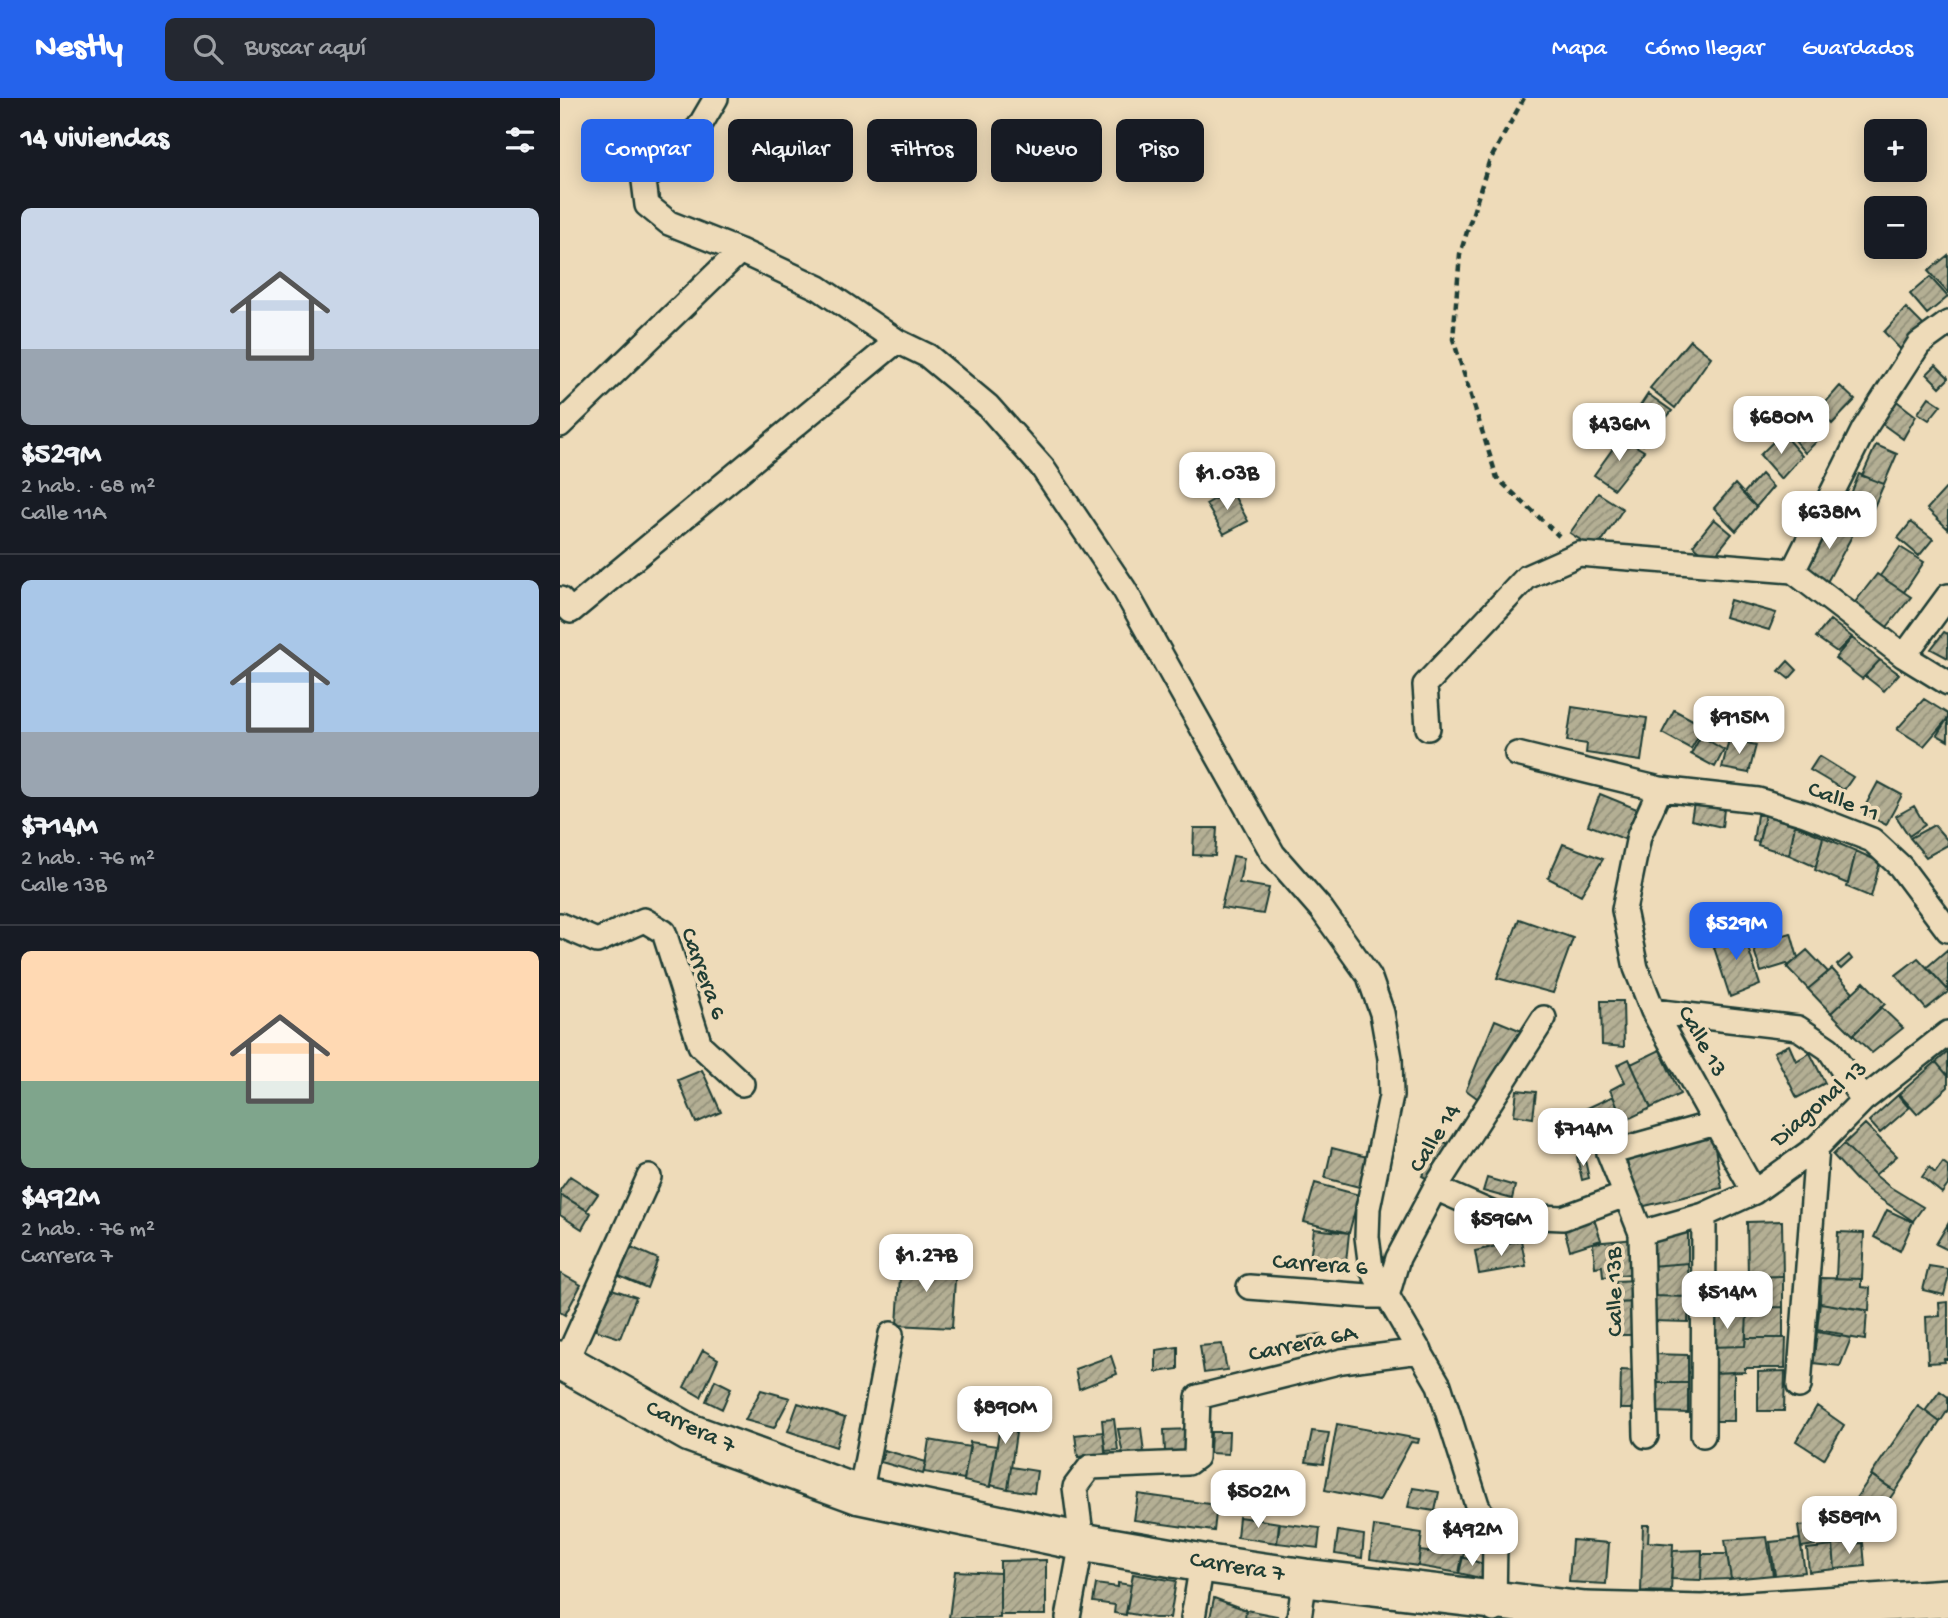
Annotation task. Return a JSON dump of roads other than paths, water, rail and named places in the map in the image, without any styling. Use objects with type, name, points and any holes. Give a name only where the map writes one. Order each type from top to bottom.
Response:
[{"type":"main road","name":"Carrera 7","points":[[562,1361],[690,1433],[860,1495],[1082,1542],[1202,1563],[1494,1609],[1702,1616],[1910,1609],[1948,1598]]},
{"type":"street","points":[[716,98],[699,127],[644,181],[647,205],[669,223],[740,251],[819,288],[897,341],[928,356],[988,406],[1042,467],[1124,589],[1273,854],[1322,910],[1369,976],[1381,1013],[1390,1058],[1391,1096],[1368,1208],[1367,1237],[1371,1268],[1439,1385],[1477,1505],[1495,1539],[1494,1609]]},
{"type":"street","points":[[560,425],[740,251]]},
{"type":"street","points":[[1793,571],[1864,429],[1919,345],[1948,323]]},
{"type":"street","points":[[560,599],[571,611],[897,341]]},
{"type":"street","points":[[1428,728],[1425,685],[1527,577],[1579,554],[1793,571],[1904,656],[1948,683]]},
{"type":"street","points":[[1904,656],[1948,596]]},
{"type":"street","name":"Calle 11","points":[[1517,754],[1660,789],[1758,800],[1805,814],[1872,840],[1900,866],[1948,930]]},
{"type":"street","name":"Calle 13","points":[[1660,789],[1639,836],[1624,910],[1636,968],[1653,1011],[1754,1192]]},
{"type":"street","name":"Carrera 6","points":[[560,925],[597,941],[644,920],[664,932],[700,1045],[742,1084]]},
{"type":"street","points":[[1653,1011],[1798,1028],[1829,1049],[1863,1100]]},
{"type":"street","name":"Calle 14","points":[[1387,1296],[1398,1258],[1435,1188],[1544,1018]]},
{"type":"street","name":"Diagonal 13","points":[[1641,1233],[1704,1215],[1754,1192],[1817,1147],[1863,1100],[1948,1033]]},
{"type":"street","name":"Calle 13B","points":[[1646,1436],[1641,1233],[1609,1153],[1716,1123]]},
{"type":"street","points":[[1799,1386],[1817,1147]]},
{"type":"street","points":[[562,1361],[649,1177]]},
{"type":"street","points":[[1435,1188],[1496,1216],[1563,1218],[1625,1195]]},
{"type":"street","points":[[1703,1435],[1704,1215]]},
{"type":"street","name":"Carrera 6","points":[[1249,1287],[1387,1296]]},
{"type":"street","points":[[860,1495],[891,1334]]},
{"type":"street","name":"Carrera 6A","points":[[1082,1542],[1075,1487],[1090,1467],[1188,1463],[1196,1457],[1198,1397],[1342,1361],[1420,1351]]},
{"type":"street","points":[[1068,1618],[1082,1542]]},
{"type":"street","points":[[1193,1618],[1202,1563]]},
{"type":"street","points":[[1299,1618],[1305,1578]]}]
